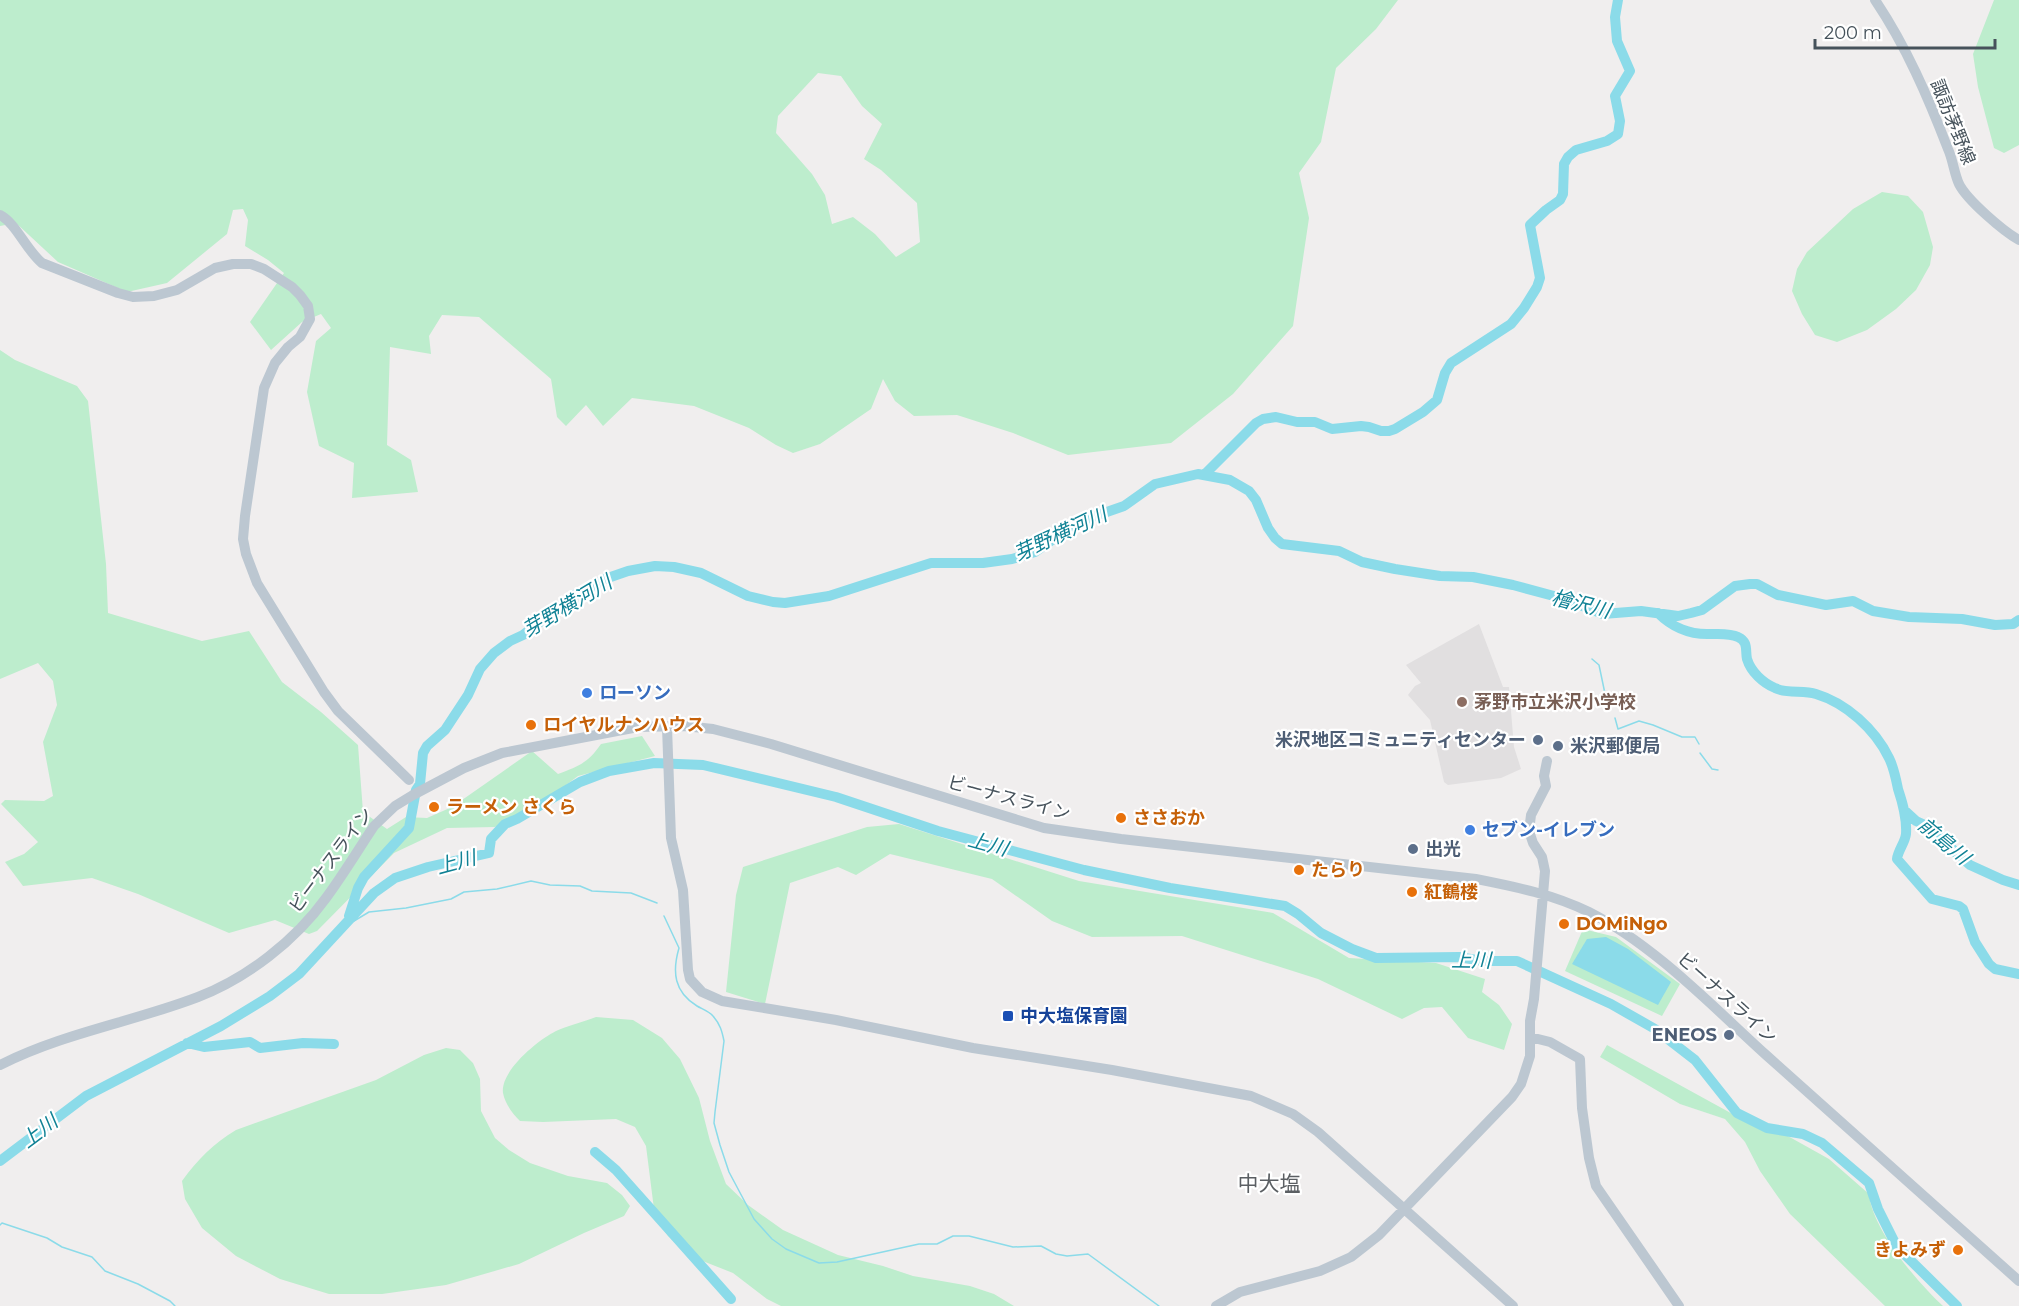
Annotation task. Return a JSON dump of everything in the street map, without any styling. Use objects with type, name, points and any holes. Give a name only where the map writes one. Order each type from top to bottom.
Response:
[{"type":"street","name":"諏訪茅野線","points":[[1875,0],[1905,50],[1938,122],[1953,161],[1958,183],[1984,212],[2019,240]]},
{"type":"street","points":[[0,215],[13,227],[33,256],[42,264],[118,293],[133,297],[168,292],[177,290],[215,268],[233,264],[251,264],[264,269],[292,287],[308,306],[310,319],[300,337],[275,363],[264,388],[245,516],[243,539],[246,554],[257,584],[324,692],[339,711],[409,780]]},
{"type":"street","name":"ビーナスライン","points":[[0,1065],[81,1033],[198,997],[243,975],[306,922],[325,899],[374,826],[395,806],[464,768],[522,748],[638,727],[667,731],[714,729],[1044,828],[1121,839],[1476,879],[1544,893],[1589,912],[1612,926],[1674,972],[2019,1281]]},
{"type":"street","points":[[667,731],[671,838],[683,890],[688,970],[690,979],[702,992],[722,1001],[836,1020],[973,1048],[1112,1070],[1251,1096],[1293,1114],[1330,1142],[1513,1306]]},
{"type":"street","points":[[1216,1306],[1240,1292],[1320,1271],[1351,1257],[1379,1235],[1516,1090],[1526,1072],[1530,1056],[1544,893],[1545,871],[1542,857],[1529,831],[1531,815],[1546,786],[1547,761]]},
{"type":"street","points":[[1530,1037],[1550,1042],[1580,1059],[1582,1108],[1589,1158],[1596,1186],[1679,1306]]},
{"type":"shaded area","name":"茅野市立米沢小学校","points":[[1479,624],[1503,687],[1509,687],[1514,747],[1521,769],[1501,778],[1448,785],[1444,782],[1430,720],[1408,695],[1415,686],[1421,683],[1406,665]]},
{"type":"green space","points":[[0,0],[1398,0],[1376,29],[1336,68],[1321,142],[1299,173],[1309,218],[1293,326],[1233,394],[1171,443],[1068,455],[1013,433],[957,415],[914,416],[895,401],[883,379],[871,409],[820,444],[793,453],[749,428],[694,406],[632,398],[603,426],[586,405],[566,426],[557,417],[551,379],[479,317],[442,315],[429,336],[431,354],[390,347],[387,445],[411,460],[418,492],[352,498],[354,463],[319,446],[307,392],[316,341],[331,328],[321,314],[302,322],[271,350],[250,322],[284,273],[245,246],[248,220],[243,209],[233,210],[227,234],[167,283],[127,292],[58,262],[16,223],[0,226]],"holes":[[[818,73],[841,76],[862,106],[882,124],[864,159],[881,170],[917,203],[920,242],[896,257],[875,234],[853,217],[832,224],[825,195],[812,174],[776,133],[778,116]]]},
{"type":"green space","points":[[1994,0],[2019,0],[2019,145],[2004,153],[1994,148],[1978,87],[1973,54]]},
{"type":"green space","points":[[1882,192],[1908,196],[1923,212],[1933,247],[1930,265],[1916,290],[1896,309],[1867,330],[1837,342],[1815,335],[1792,291],[1797,269],[1807,252],[1853,209]]},
{"type":"green space","points":[[0,350],[15,360],[77,386],[88,401],[106,564],[108,613],[202,641],[249,631],[282,682],[358,745],[363,812],[387,829],[406,817],[427,818],[452,807],[532,751],[558,774],[582,763],[592,756],[601,744],[642,736],[655,756],[578,776],[538,806],[495,827],[447,828],[394,853],[317,931],[309,934],[275,920],[229,933],[138,894],[92,878],[23,886],[5,862],[24,854],[38,842],[1,804],[5,800],[44,801],[53,796],[43,742],[57,705],[53,681],[38,663],[0,679]]},
{"type":"green space","points":[[899,824],[1079,881],[1273,913],[1349,958],[1436,963],[1485,979],[1482,992],[1499,1005],[1512,1024],[1504,1050],[1468,1038],[1442,1007],[1424,1008],[1402,1019],[1318,979],[1182,936],[1092,937],[1052,921],[992,879],[890,854],[856,875],[838,867],[790,883],[765,1004],[726,992],[736,895],[743,867],[867,827]]},
{"type":"green space","points":[[1583,929],[1616,937],[1680,984],[1662,1016],[1565,971]]},
{"type":"green space","points":[[596,1017],[633,1020],[662,1038],[680,1059],[699,1098],[710,1141],[726,1184],[748,1205],[783,1230],[838,1255],[913,1276],[970,1286],[994,1294],[1014,1306],[781,1306],[767,1299],[733,1273],[690,1256],[668,1236],[655,1217],[646,1146],[635,1127],[616,1119],[520,1121],[506,1101],[503,1093],[507,1075],[522,1057],[556,1031]]},
{"type":"green space","points":[[1607,1045],[1738,1117],[1786,1135],[1829,1159],[1869,1194],[1878,1223],[1897,1254],[1943,1306],[1885,1306],[1790,1214],[1760,1171],[1745,1142],[1725,1119],[1680,1104],[1600,1057]]},
{"type":"green space","points":[[446,1048],[460,1050],[473,1063],[480,1079],[481,1111],[495,1138],[530,1163],[568,1176],[607,1183],[622,1195],[630,1206],[624,1216],[519,1264],[446,1285],[382,1294],[329,1294],[280,1279],[236,1256],[202,1228],[185,1199],[182,1181],[213,1146],[236,1130],[376,1080],[424,1055]]},
{"type":"water","points":[[1606,937],[1628,949],[1671,982],[1658,1005],[1572,964],[1587,939]]},
{"type":"waterway","name":"芽野横河川","points":[[1204,475],[1256,423],[1263,419],[1276,417],[1297,422],[1315,422],[1332,429],[1361,426],[1381,431],[1395,429],[1423,412],[1437,400],[1445,373],[1451,363],[1511,324],[1524,308],[1540,278],[1530,225],[1560,200],[1563,194],[1564,164],[1576,150],[1607,141],[1618,134],[1620,121],[1615,96],[1630,71],[1617,41],[1615,17],[1618,0]]},
{"type":"waterway","name":"芽野横河川","points":[[349,916],[364,877],[409,828],[416,790],[420,784],[423,753],[427,746],[445,730],[468,695],[480,669],[494,653],[523,635],[579,592],[590,589],[602,580],[628,571],[655,566],[674,567],[701,573],[748,596],[773,602],[785,603],[829,596],[931,563],[983,563],[1012,559],[1035,552],[1078,522],[1124,506],[1155,484],[1198,474],[1230,480],[1249,491],[1256,500],[1268,528],[1282,544],[1339,551],[1362,562],[1395,569],[1440,576],[1473,577],[1513,585],[1565,599],[1603,614],[1641,611],[1678,616],[1702,610],[1735,586],[1757,584],[1778,595],[1826,605],[1853,601],[1873,611],[1909,617],[1962,619],[1995,625],[2013,624],[2019,620]]},
{"type":"waterway","points":[[1658,613],[1670,623],[1689,632],[1728,634],[1738,637],[1745,644],[1751,668],[1766,683],[1780,690],[1811,693],[1827,698],[1849,711],[1868,727],[1891,762],[1904,811],[1906,834],[1897,859],[1932,899],[1963,909],[1975,942],[1989,964],[1995,969],[2019,974]]},
{"type":"waterway","points":[[1592,659],[1599,665],[1608,708]]},
{"type":"waterway","points":[[1615,718],[1618,729],[1639,721],[1682,737],[1695,737],[1699,744]]},
{"type":"waterway","points":[[1700,753],[1712,769],[1718,770]]},
{"type":"waterway","name":"上川","points":[[0,1161],[86,1096],[221,1026],[270,996],[299,974],[374,893],[395,878],[428,867],[489,853],[491,839],[505,824],[580,782],[609,771],[654,763],[703,765],[836,797],[938,831],[1084,870],[1170,888],[1285,906],[1321,933],[1376,958],[1459,957],[1482,961],[1517,961],[1611,1004],[1655,1029],[1695,1060],[1737,1113],[1767,1128],[1803,1134],[1822,1143],[1869,1183],[1878,1209],[1897,1247],[1957,1306]]},
{"type":"waterway","name":"前島川","points":[[1904,810],[1916,821],[1936,830],[1970,865],[2019,885]]},
{"type":"waterway","points":[[347,922],[354,921],[369,912],[406,908],[451,899],[464,892],[497,889],[531,881],[550,885],[580,886],[592,891],[631,893],[657,903]]},
{"type":"waterway","points":[[664,916],[679,948],[676,965],[679,988],[689,1000],[713,1016],[719,1025],[724,1041],[714,1123],[729,1172],[754,1219],[772,1239],[786,1249],[819,1263],[837,1262],[919,1244],[937,1244],[953,1236],[969,1236],[1013,1247],[1041,1246],[1056,1254],[1067,1256],[1088,1254],[1159,1306]]},
{"type":"waterway","points":[[187,1043],[204,1047],[250,1042],[260,1048],[303,1043],[334,1044]]},
{"type":"waterway","points":[[595,1152],[616,1170],[731,1299]]},
{"type":"waterway","points":[[0,1225],[2,1223],[47,1238],[62,1247],[92,1257],[105,1271],[138,1284],[175,1306]]},
{"type":"place","name":"ローソン","points":[[587,693]]},
{"type":"place","name":"茅野市立米沢小学校","points":[[1462,702]]},
{"type":"place","name":"ロイヤルナンハウス","points":[[531,725]]},
{"type":"place","name":"米沢地区コミュニティセンター","points":[[1538,740]]},
{"type":"place","name":"米沢郵便局","points":[[1558,746]]},
{"type":"place","name":"ラーメン さくら","points":[[434,807]]},
{"type":"place","name":"ささおか","points":[[1121,818]]},
{"type":"place","name":"セブン-イレブン","points":[[1470,830]]},
{"type":"place","name":"出光","points":[[1413,849]]},
{"type":"place","name":"たらり","points":[[1299,870]]},
{"type":"place","name":"紅鶴楼","points":[[1412,892]]},
{"type":"place","name":"DOMiNgo","points":[[1564,924]]},
{"type":"place","name":"中大塩保育園","points":[[1008,1016]]},
{"type":"place","name":"ENEOS","points":[[1729,1035]]},
{"type":"place","name":"きよみず","points":[[1958,1250]]},
{"type":"district","name":"中大塩","points":[[1269,1184]]},
{"type":"water label","name":"檜沢川","points":[[1581,604]]}]
